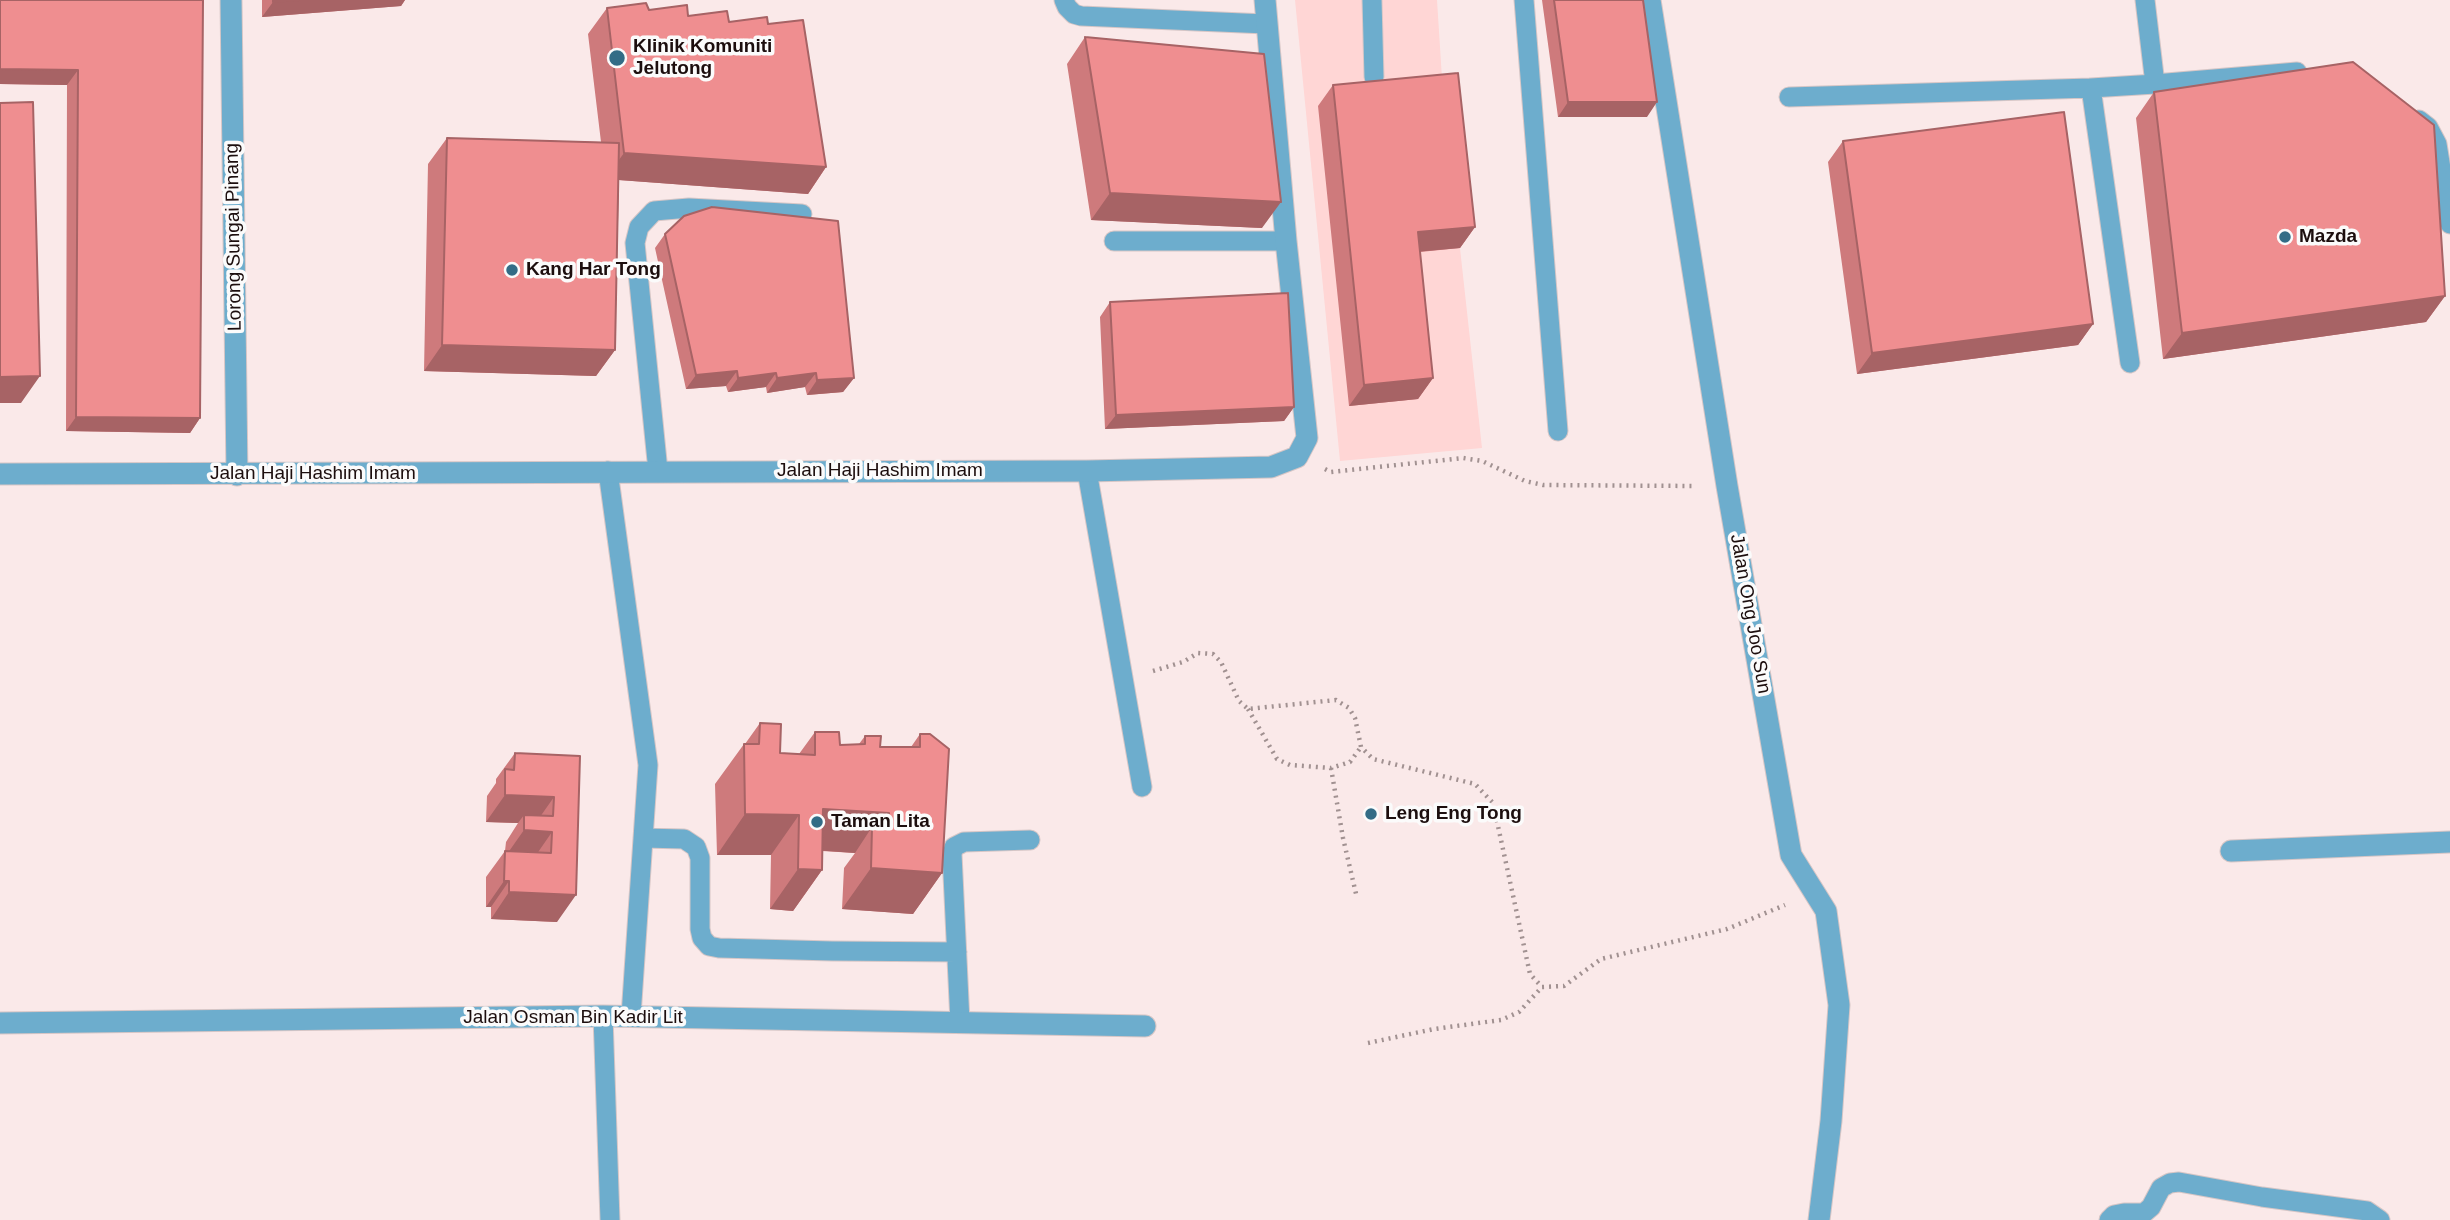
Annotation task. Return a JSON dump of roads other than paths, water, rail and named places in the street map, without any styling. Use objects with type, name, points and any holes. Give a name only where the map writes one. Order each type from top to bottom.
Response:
[{"type":"street","name":"Lorong Sungai Pinang","points":[[231,0],[237,475]]},
{"type":"street","points":[[1265,0],[1286,241]]},
{"type":"street","name":"Jalan Ong Joo Sun","points":[[1650,0],[1727,486],[1791,855],[1826,911],[1839,1005],[1831,1121],[1819,1220]]},
{"type":"street","name":"Jalan Haji Hashim Imam","points":[[0,474],[1087,471],[1270,467],[1297,457],[1307,438],[1286,241]]},
{"type":"street","points":[[2231,851],[2450,842]]},
{"type":"street","name":"Jalan Osman Bin Kadir Lit","points":[[0,1023],[632,1016],[1145,1026]]},
{"type":"lane","points":[[1064,0],[1074,14],[1081,16],[1266,24]]},
{"type":"lane","points":[[1372,0],[1374,77]]},
{"type":"lane","points":[[1524,0],[1558,431]]},
{"type":"lane","points":[[2145,0],[2155,83]]},
{"type":"lane","points":[[1789,97],[2091,88],[2322,70]]},
{"type":"lane","points":[[2091,88],[2130,363]]},
{"type":"lane","points":[[2403,104],[2428,128],[2437,144],[2450,224]]},
{"type":"lane","points":[[658,471],[635,243],[639,227],[654,211],[689,208],[802,214]]},
{"type":"lane","points":[[1114,241],[1286,241]]},
{"type":"lane","points":[[608,471],[648,765],[632,1016]]},
{"type":"lane","points":[[1087,471],[1142,787]]},
{"type":"lane","points":[[643,838],[684,839],[696,847],[700,858],[700,929],[702,938],[709,946],[957,952]]},
{"type":"lane","points":[[960,1022],[952,854],[954,847],[964,842],[1030,840]]},
{"type":"lane","points":[[603,1016],[610,1220]]},
{"type":"lane","points":[[2109,1220],[2114,1215],[2124,1213],[2144,1213],[2151,1207],[2161,1188],[2179,1182],[2262,1197],[2367,1211],[2380,1220]]},
{"type":"place","name":"Klinik Komuniti Jelutong","points":[[617,58]]},
{"type":"place","name":"Mazda","points":[[2285,237]]},
{"type":"place","name":"Kang Har Tong","points":[[512,270]]},
{"type":"place","name":"Leng Eng Tong","points":[[1371,814]]},
{"type":"place","name":"Taman Lita","points":[[817,822]]}]
